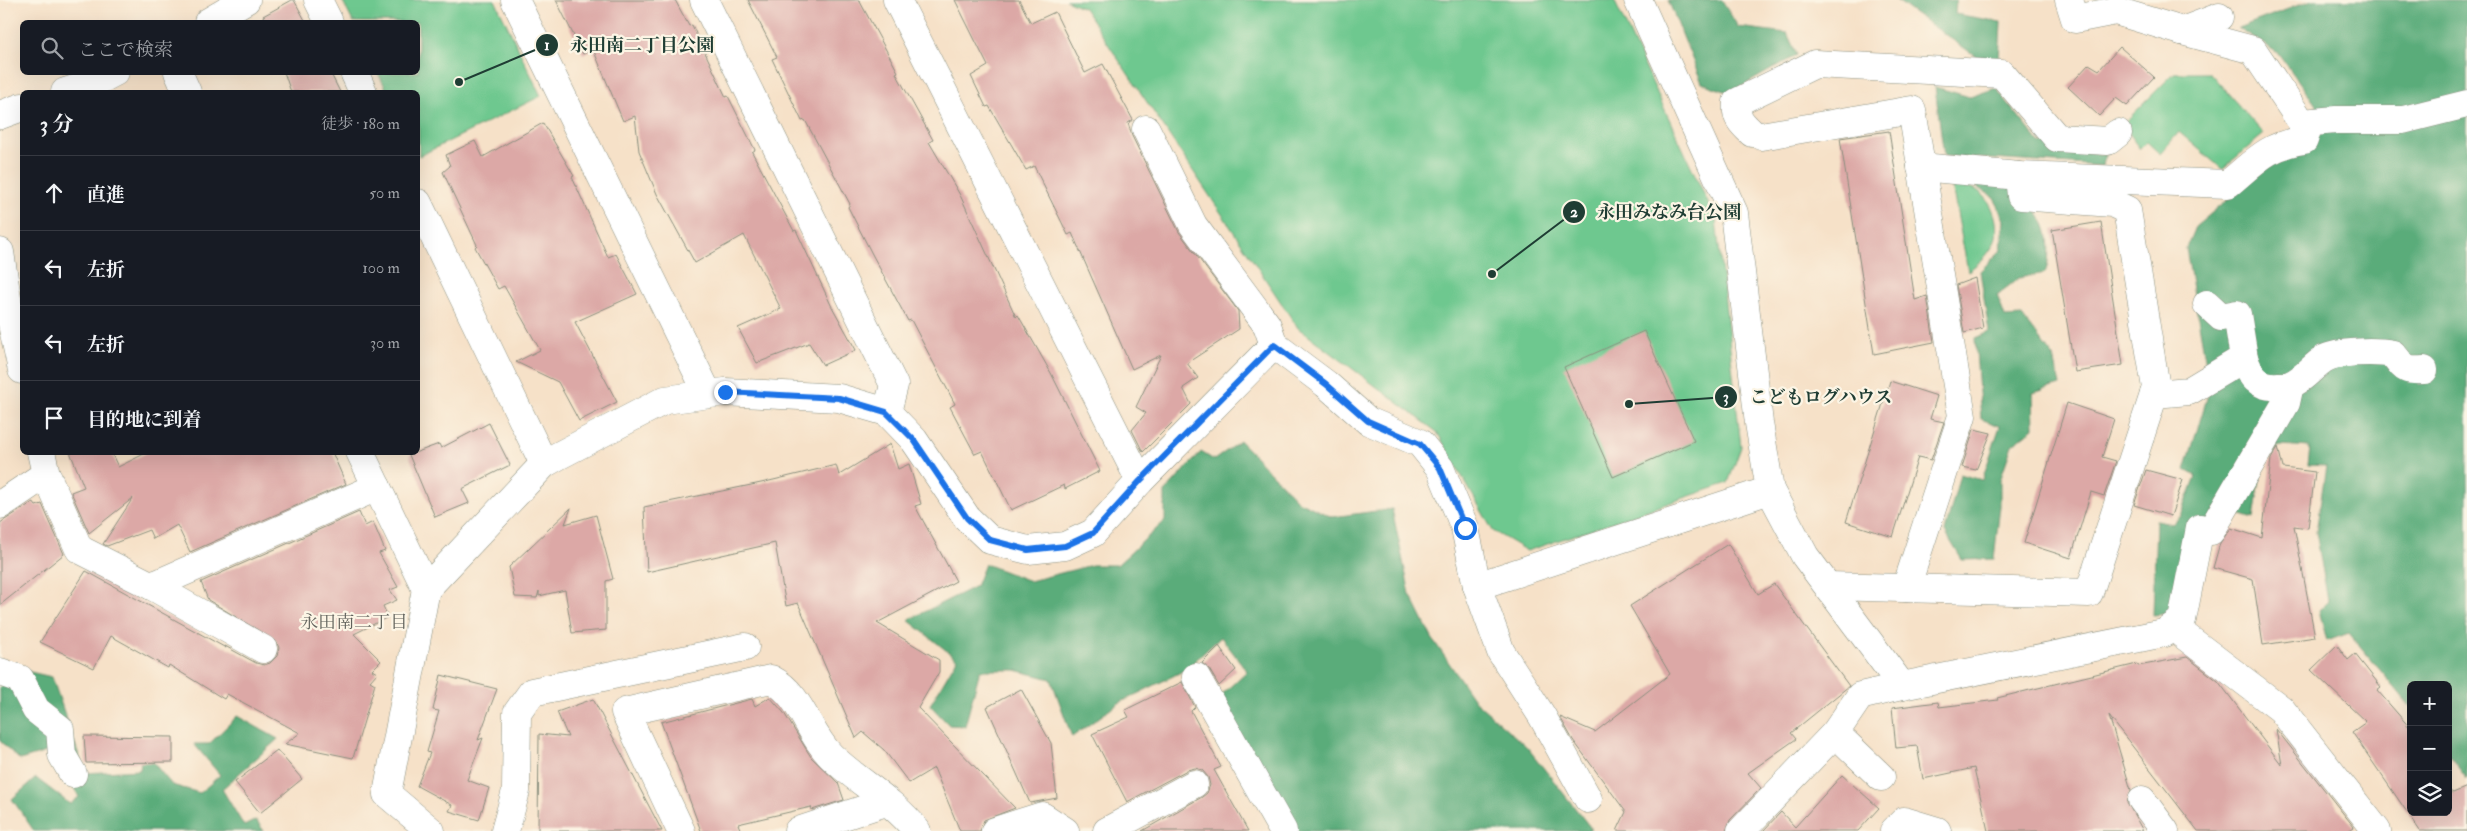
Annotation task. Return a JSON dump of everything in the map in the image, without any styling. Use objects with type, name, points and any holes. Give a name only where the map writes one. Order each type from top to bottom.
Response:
[{"type":"street","points":[[211,20],[246,0]]},
{"type":"street","points":[[318,0],[328,20]]},
{"type":"street","points":[[515,0],[708,394]]},
{"type":"street","points":[[704,0],[894,386],[886,412]]},
{"type":"street","points":[[897,0],[1140,481]]},
{"type":"street","points":[[1638,0],[1734,213],[1759,422],[1770,490],[1805,556],[1902,686]]},
{"type":"street","points":[[2069,0],[2075,19],[2116,11],[2182,32],[2253,50],[2302,123],[2403,120],[2467,104]]},
{"type":"street","points":[[2182,32],[2219,17]]},
{"type":"street","points":[[1906,588],[1962,416],[1912,110],[1756,135],[1740,122],[1736,111],[1737,102],[1815,64],[2002,74],[2057,138],[2108,141],[2118,133]]},
{"type":"street","points":[[71,90],[96,82],[109,75]]},
{"type":"street","points":[[179,75],[186,90]]},
{"type":"street","points":[[356,75],[363,90]]},
{"type":"street","points":[[0,115],[20,108]]},
{"type":"street","points":[[1921,167],[2019,176],[2225,185],[2271,148],[2304,140],[2310,123]]},
{"type":"street","points":[[1146,129],[1193,225],[1267,324],[1274,345],[1326,384],[1368,421],[1420,444],[1440,468],[1465,528],[1476,586],[1501,652],[1542,716],[1588,800]]},
{"type":"street","points":[[1828,586],[2089,593],[2156,388],[2127,210],[2112,203],[2021,196],[2019,176]]},
{"type":"street","points":[[420,208],[544,464]]},
{"type":"street","points":[[0,252],[3,293],[20,362]]},
{"type":"street","points":[[2208,304],[2221,317],[2237,314],[2244,358],[2250,373],[2259,383],[2272,387],[2290,385],[2325,359],[2341,354],[2386,352],[2393,354],[2404,369],[2410,371],[2424,370]]},
{"type":"street","points":[[431,831],[387,794],[426,589],[544,464],[665,400],[725,392],[839,398],[886,412],[914,440],[967,518],[990,540],[1028,550],[1065,546],[1093,533],[1140,481],[1274,345]]},
{"type":"street","points":[[2154,394],[2189,390],[2244,358]]},
{"type":"street","points":[[1741,831],[1830,738],[1860,696],[2143,632],[2164,634],[2182,620],[2200,528],[2210,531],[2286,403],[2290,385]]},
{"type":"street","points":[[361,455],[426,589]]},
{"type":"street","points":[[0,505],[44,463],[80,549],[144,582],[263,649]]},
{"type":"street","points":[[144,582],[377,487]]},
{"type":"street","points":[[1476,586],[1770,490]]},
{"type":"street","points":[[2173,627],[2281,709],[2377,831]]},
{"type":"street","points":[[505,831],[516,791],[518,713],[532,692],[745,647]]},
{"type":"street","points":[[0,672],[20,679],[36,710],[60,729],[62,755],[73,774]]},
{"type":"street","points":[[1196,677],[1283,831]]},
{"type":"street","points":[[681,831],[625,712],[771,679],[783,685],[798,703],[818,740],[831,756],[872,788],[918,831]]},
{"type":"street","points":[[1830,738],[1881,778]]},
{"type":"street","points":[[1107,831],[1194,784]]},
{"type":"street","points":[[2142,800],[2165,831]]},
{"type":"street","points":[[798,831],[886,802]]},
{"type":"street","points":[[995,831],[1042,816],[1065,831]]},
{"type":"street","points":[[1901,818],[1937,831]]},
{"type":"green space","points":[[342,0],[495,0],[541,96],[420,156],[420,90],[387,90],[379,75],[420,75],[420,20],[352,20]]},
{"type":"green space","points":[[1066,0],[1614,0],[1716,220],[1741,447],[1728,483],[1527,551],[1493,531],[1437,432],[1298,328],[1084,8]]},
{"type":"green space","points":[[1668,0],[1722,0],[1738,27],[1787,33],[1797,55],[1730,93],[1702,83]]},
{"type":"green space","points":[[1896,0],[1956,0],[1955,14],[2001,22],[1999,60],[1977,57]]},
{"type":"green space","points":[[2312,0],[2467,0],[2467,779],[2452,759],[2452,681],[2407,681],[2407,702],[2349,633],[2327,641],[2319,610],[2328,601],[2316,532],[2326,466],[2308,465],[2310,447],[2279,445],[2262,465],[2254,519],[2216,507],[2175,613],[2153,615],[2156,521],[2172,524],[2181,516],[2196,476],[2185,470],[2210,388],[2186,248],[2195,227],[2277,158],[2315,141],[2316,105],[2278,53],[2238,28]]},
{"type":"green space","points":[[2174,73],[2210,73],[2264,134],[2222,169],[2179,132],[2160,154],[2147,142],[2140,149],[2122,125]]},
{"type":"green space","points":[[1935,87],[1970,97],[1996,88],[2040,143],[2105,155],[2103,166],[1944,156]]},
{"type":"green space","points":[[1976,183],[2013,187],[2036,210],[2043,221],[2048,237],[2049,250],[2045,273],[2019,278],[1997,295],[2005,317],[2022,316],[2054,358],[2060,385],[2033,393],[2034,428],[2012,445],[2000,480],[2000,506],[1994,559],[1962,560],[1945,532],[1960,474],[1982,480],[2000,426],[1981,419],[1975,338],[1989,332],[1980,271],[2001,250],[2004,221],[1994,197],[1978,188]]},
{"type":"green space","points":[[1952,186],[1966,187],[1978,191],[1989,203],[1996,219],[1996,236],[1992,248],[1983,259],[1968,271]]},
{"type":"green space","points":[[1240,441],[1298,501],[1332,517],[1392,509],[1410,594],[1432,638],[1475,701],[1527,747],[1590,827],[1590,831],[1293,831],[1219,697],[1247,671],[1221,637],[1185,670],[1119,703],[1072,737],[1051,679],[1015,670],[980,670],[965,726],[949,725],[930,705],[957,659],[908,620],[976,586],[985,564],[1030,581],[1092,565],[1117,565],[1165,521],[1165,492],[1201,452],[1214,460]]},
{"type":"green space","points":[[17,669],[52,677],[85,773],[140,770],[142,749],[172,785],[200,793],[220,775],[194,744],[209,744],[237,716],[278,739],[222,789],[244,826],[256,820],[264,831],[34,831],[12,799],[36,778],[70,804],[79,797],[53,750],[20,760],[0,741],[0,687]]},
{"type":"building","points":[[294,0],[305,20],[264,20],[263,16]]},
{"type":"building","points":[[556,0],[675,0],[689,26],[692,25],[726,97],[728,96],[755,150],[752,152],[794,231],[796,230],[831,305],[856,350],[823,365],[809,343],[757,363],[738,328],[781,309],[744,235],[695,263],[657,194],[639,151],[635,116],[623,121],[593,49],[583,54]]},
{"type":"building","points":[[748,0],[859,0],[933,140],[929,142],[960,195],[1016,317],[1018,315],[1051,373],[1100,471],[1065,489],[1064,485],[1011,510],[982,451],[975,454],[950,407],[955,404],[911,320],[908,321],[872,254],[848,207],[850,204],[805,120],[802,121],[772,59],[777,57]]},
{"type":"building","points":[[955,0],[1019,0],[1031,23],[1055,12],[1085,73],[1103,64],[1133,120],[1128,123],[1132,136],[1179,232],[1238,311],[1239,329],[1187,363],[1198,378],[1183,388],[1191,404],[1143,452],[1132,430],[1146,413],[1136,407],[1161,355],[1132,369],[1072,233],[1068,235],[1034,166],[1026,170],[989,106],[986,107],[971,76],[988,66]]},
{"type":"building","points":[[2120,47],[2154,77],[2127,106],[2116,98],[2099,116],[2068,87],[2089,64],[2099,70]]},
{"type":"building","points":[[285,75],[332,75],[339,90],[290,90]]},
{"type":"building","points":[[543,123],[574,176],[572,177],[608,257],[616,254],[637,294],[575,322],[617,402],[579,421],[558,382],[516,362],[540,350],[504,286],[498,289],[475,247],[477,245],[443,172],[450,166],[446,155],[475,141],[483,157]]},
{"type":"building","points":[[1889,131],[1915,300],[1927,296],[1934,342],[1874,354],[1840,138]]},
{"type":"building","points":[[2101,222],[2123,365],[2075,372],[2052,230]]},
{"type":"building","points":[[1975,278],[1983,328],[1964,333],[1956,285]]},
{"type":"building","points":[[1644,331],[1694,441],[1613,477],[1564,367]]},
{"type":"building","points":[[1890,381],[1937,396],[1930,419],[1944,422],[1931,460],[1918,457],[1893,537],[1846,522]]},
{"type":"building","points":[[2067,403],[2114,419],[2102,457],[2116,461],[2104,496],[2091,492],[2071,558],[2024,543]]},
{"type":"building","points":[[489,423],[510,465],[462,489],[469,503],[435,517],[409,455],[420,455],[420,451],[439,444],[441,448]]},
{"type":"building","points":[[1974,429],[1991,433],[1976,470],[1962,467]]},
{"type":"building","points":[[890,444],[898,469],[909,464],[921,504],[915,506],[956,581],[877,623],[939,660],[939,672],[918,708],[1015,808],[984,820],[980,831],[960,831],[934,768],[909,783],[884,750],[863,732],[856,738],[798,603],[786,606],[775,543],[647,572],[644,507],[761,483],[836,465],[839,475]]},
{"type":"building","points":[[2278,447],[2283,468],[2315,472],[2308,528],[2294,526],[2315,637],[2263,645],[2253,579],[2213,568],[2220,543],[2231,528],[2262,538],[2271,459]]},
{"type":"building","points":[[71,455],[112,455],[118,467],[142,455],[333,455],[346,484],[190,552],[177,525],[153,539],[149,530],[107,546],[103,544],[133,498],[89,533],[71,492],[84,487]]},
{"type":"building","points":[[2146,470],[2183,480],[2171,516],[2134,505]]},
{"type":"building","points":[[33,502],[36,506],[42,504],[64,554],[0,605],[0,523]]},
{"type":"building","points":[[571,508],[565,524],[596,515],[613,579],[606,581],[606,630],[572,633],[565,590],[539,596],[539,591],[537,598],[515,597],[509,567]]},
{"type":"building","points":[[359,512],[365,526],[373,522],[385,551],[379,553],[398,587],[390,590],[397,600],[383,606],[388,617],[354,634],[381,661],[372,670],[377,673],[370,681],[375,684],[353,758],[285,744],[300,733],[227,694],[224,699],[169,665],[168,668],[111,636],[94,668],[40,642],[86,571],[256,663],[264,665],[270,663],[277,656],[279,648],[276,641],[208,600],[201,582]]},
{"type":"building","points":[[1728,544],[1758,594],[1774,584],[1849,686],[1791,733],[1796,739],[1748,773],[1761,788],[1730,820],[1726,831],[1617,831],[1626,812],[1573,740],[1560,717],[1595,732],[1670,674],[1630,606]]},
{"type":"building","points":[[2337,645],[2348,660],[2355,654],[2381,687],[2377,690],[2407,724],[2407,812],[2352,732],[2366,722],[2311,670]]},
{"type":"building","points":[[1219,646],[1236,670],[1219,686],[1209,669],[1202,663]]},
{"type":"building","points":[[2187,657],[2218,681],[2282,765],[2276,729],[2354,827],[2348,831],[2198,831],[2109,716],[2131,790],[2127,802],[2143,831],[1988,831],[1974,768],[1923,779],[1917,746],[1896,748],[1892,708],[1938,702],[1939,707],[1998,700],[1997,698],[2137,664],[2138,666]]},
{"type":"building","points":[[441,675],[497,689],[478,740],[483,738],[467,780],[489,788],[479,820],[449,811],[452,805],[417,786],[430,753],[427,752],[439,711],[433,710]]},
{"type":"building","points":[[1182,682],[1195,707],[1191,711],[1221,767],[1214,770],[1248,831],[1142,831],[1207,793],[1210,785],[1208,777],[1202,770],[1195,768],[1187,770],[1127,802],[1092,734],[1129,717],[1125,710]]},
{"type":"building","points":[[1021,689],[1051,743],[1057,798],[1030,803],[987,707]]},
{"type":"building","points":[[770,697],[784,713],[811,757],[838,783],[844,800],[812,810],[811,807],[738,824],[741,831],[701,831],[661,722],[752,699],[755,706]]},
{"type":"building","points":[[593,699],[662,831],[538,831],[539,734],[568,737],[557,712]]},
{"type":"building","points":[[84,736],[173,737],[173,762],[86,763]]},
{"type":"building","points":[[277,750],[302,779],[260,813],[235,782]]},
{"type":"building","points":[[1842,775],[1879,808],[1858,831],[1763,831],[1781,812],[1795,827]]},
{"type":"building","points":[[2467,787],[2467,831],[2420,831],[2410,816],[2452,816],[2452,792]]},
{"type":"place","name":"永田南二丁目公園","points":[[459,82]]},
{"type":"place","name":"永田みなみ台公園","points":[[1492,274]]},
{"type":"place","name":"こどもログハウス","points":[[1629,404]]},
{"type":"district","name":"永田南二丁目","points":[[354,622]]},
{"type":"route","points":[[725,392],[839,398],[886,412],[914,440],[967,518],[990,540],[1028,550],[1065,546],[1093,533],[1140,481],[1274,345],[1326,384],[1368,421],[1420,444],[1440,468],[1465,528]]}]
